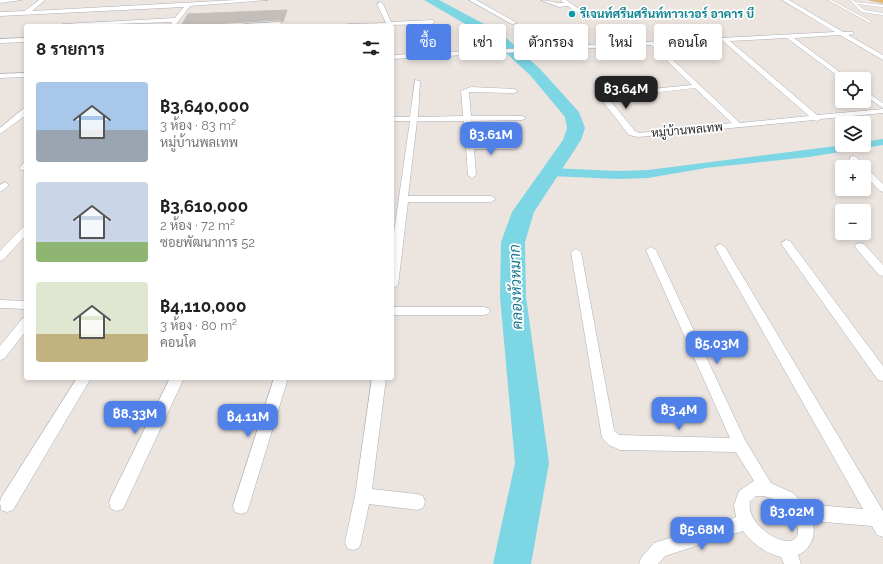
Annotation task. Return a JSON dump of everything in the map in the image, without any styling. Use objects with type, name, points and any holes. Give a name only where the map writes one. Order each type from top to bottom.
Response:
[{"type":"street","points":[[0,1],[19,0]]},
{"type":"street","points":[[26,13],[42,0]]},
{"type":"street","points":[[107,8],[114,0]]},
{"type":"street","points":[[147,5],[151,0]]},
{"type":"street","points":[[0,14],[186,2],[265,0]]},
{"type":"street","points":[[472,0],[477,0]]},
{"type":"street","points":[[472,0],[514,23]]},
{"type":"street","points":[[544,0],[559,5],[569,4]]},
{"type":"street","points":[[563,0],[586,16]]},
{"type":"street","points":[[785,0],[883,58]]},
{"type":"street","points":[[795,0],[883,52]]},
{"type":"street","points":[[380,4],[389,24],[432,22]]},
{"type":"street","points":[[66,10],[71,5]]},
{"type":"street","points":[[173,24],[176,20],[185,10],[188,6],[182,5],[83,10],[76,13],[185,10]]},
{"type":"street","points":[[101,24],[176,20]]},
{"type":"street","points":[[394,57],[851,33]]},
{"type":"street","points":[[789,37],[836,72]]},
{"type":"street","points":[[0,41],[24,40]]},
{"type":"street","points":[[725,40],[817,119]]},
{"type":"street","points":[[653,44],[739,126]]},
{"type":"street","points":[[0,76],[24,75]]},
{"type":"street","points":[[394,271],[414,118],[417,81]]},
{"type":"street","name":"หมู่บ้านพลเทพ","points":[[697,86],[603,96],[632,133],[635,134],[817,119],[883,111]]},
{"type":"street","points":[[472,175],[465,91],[514,91]]},
{"type":"street","points":[[871,97],[883,106]]},
{"type":"street","points":[[0,132],[24,113]]},
{"type":"street","points":[[394,119],[522,118]]},
{"type":"street","points":[[0,119],[24,120]]},
{"type":"street","points":[[469,146],[514,147]]},
{"type":"street","points":[[871,177],[883,188]]},
{"type":"street","points":[[404,199],[491,199]]},
{"type":"street","points":[[0,257],[24,231]]},
{"type":"street","points":[[786,243],[883,376]]},
{"type":"street","points":[[860,246],[883,272]]},
{"type":"street","points":[[720,247],[881,522]]},
{"type":"street","points":[[651,250],[740,445],[766,488]]},
{"type":"street","points":[[576,252],[607,433],[614,440],[620,443],[740,445]]},
{"type":"street","points":[[0,304],[24,305]]},
{"type":"street","points":[[394,311],[484,311]]},
{"type":"street","points":[[0,355],[24,325]]},
{"type":"street","points":[[7,504],[83,380]]},
{"type":"street","points":[[117,503],[176,380]]},
{"type":"street","points":[[241,506],[280,380]]},
{"type":"street","points":[[353,542],[363,496],[379,380]]},
{"type":"street","points":[[766,488],[778,492],[791,501],[801,512],[806,526],[806,538],[790,557],[756,536],[746,522],[741,508],[744,496],[753,489],[766,488]]},
{"type":"street","points":[[363,496],[417,502]]},
{"type":"street","points":[[801,512],[881,522]]},
{"type":"street","points":[[647,564],[660,549],[746,522]]},
{"type":"lane","points":[[829,0],[871,22]]},
{"type":"lane","points":[[851,0],[862,11],[883,14]]},
{"type":"lane","points":[[854,3],[880,2]]},
{"type":"building","points":[[287,10],[283,22],[279,20],[214,24],[182,24],[188,14]]},
{"type":"waterway","name":"คลองหัวหมาก","points":[[430,0],[496,36],[535,72],[573,116],[576,128],[572,140],[523,212],[513,242],[513,297],[532,463],[512,564]]},
{"type":"waterway","points":[[550,172],[619,175],[648,174],[706,165],[809,154],[883,142]]},
{"type":"place","name":"รีเจนท์ศรีนศรินท์ทาวเวอร์ อาคาร บี","points":[[572,14]]}]
